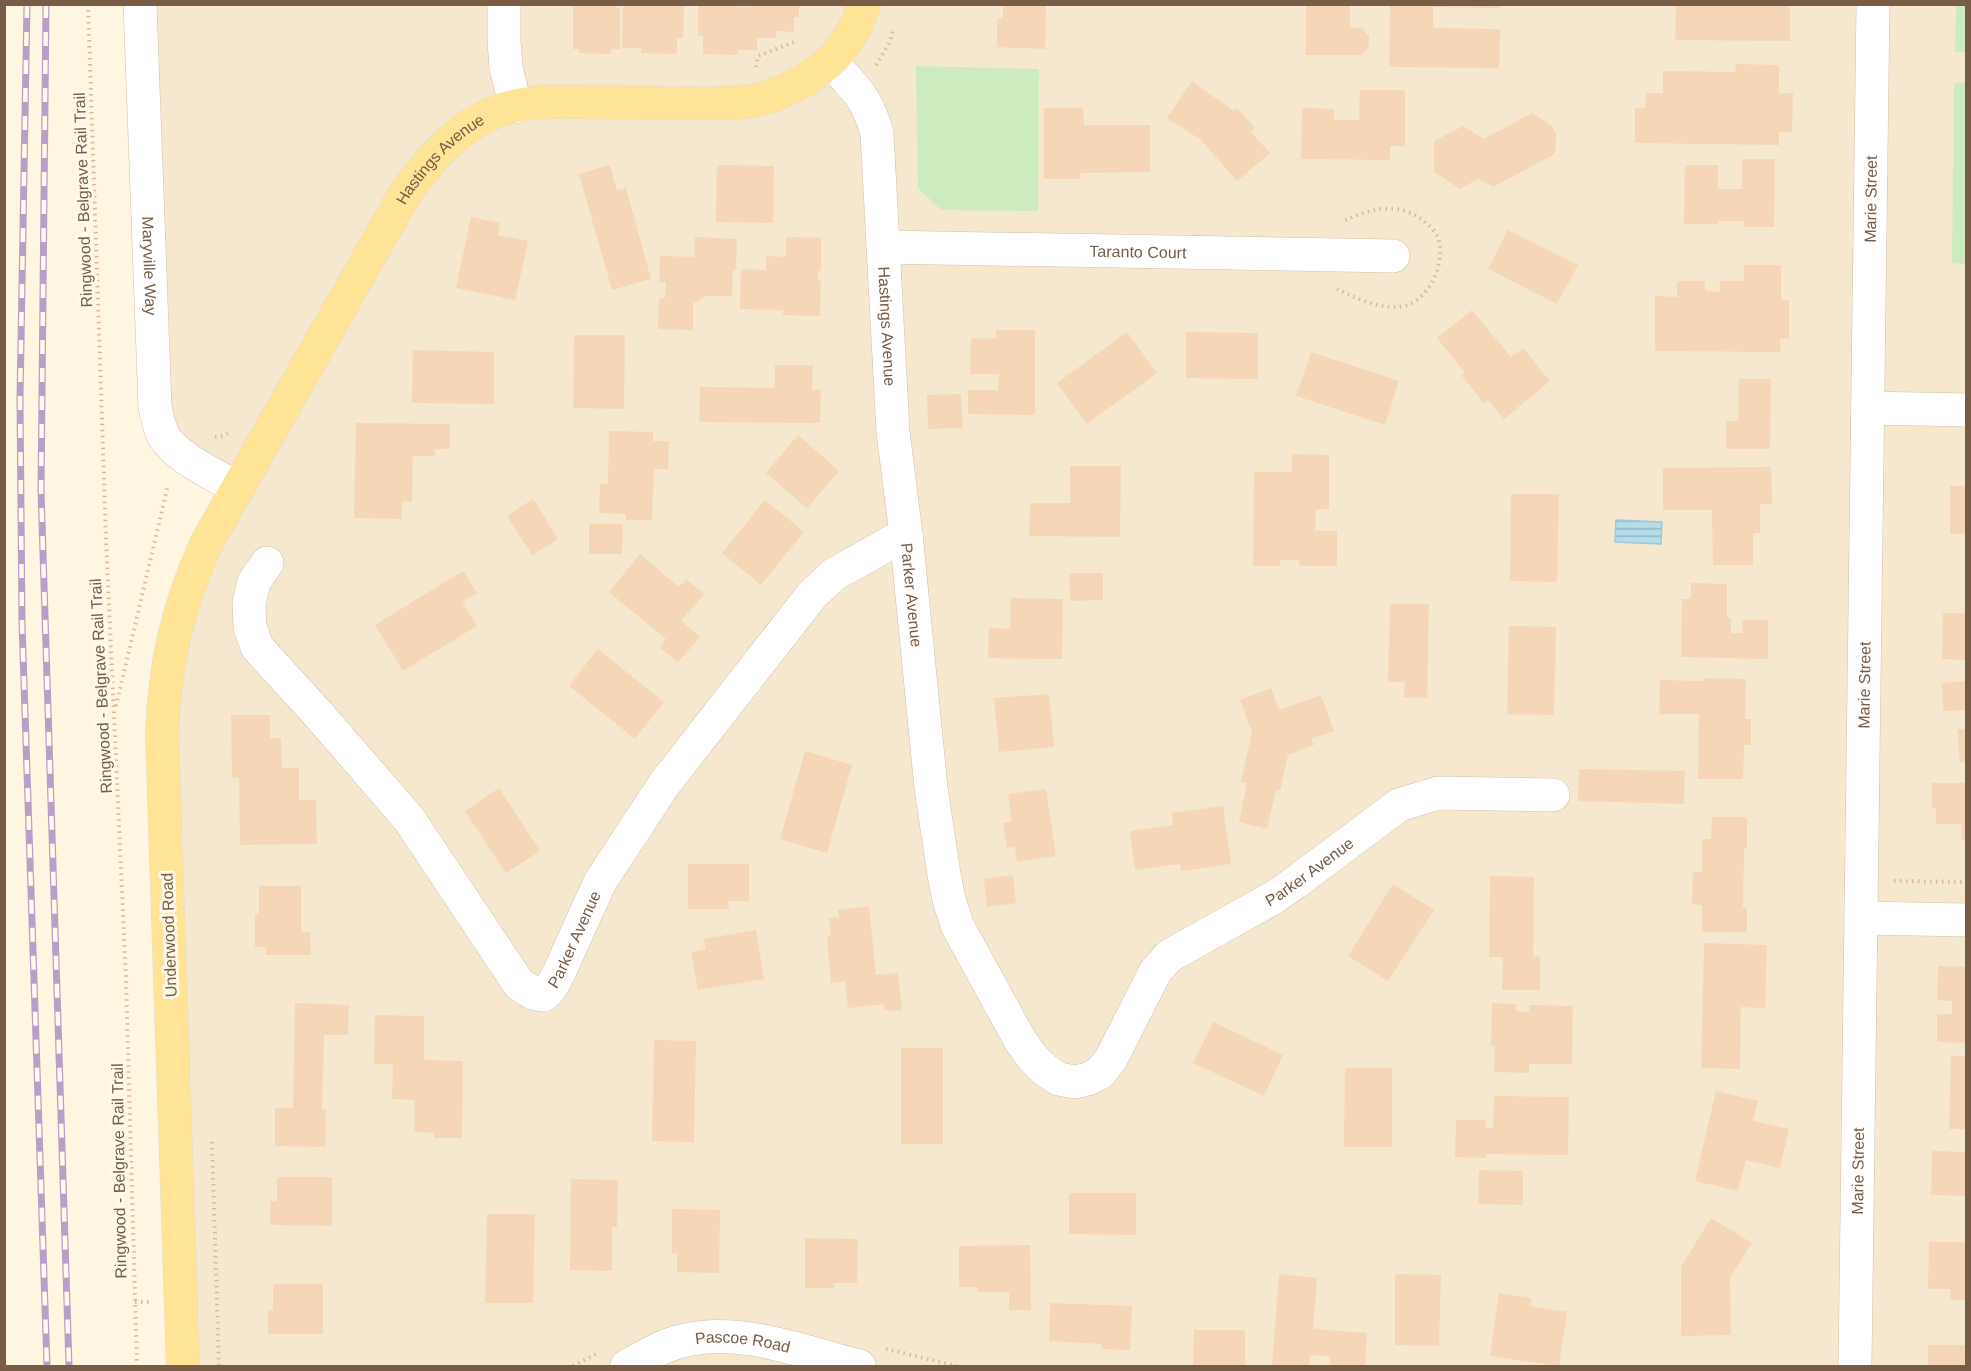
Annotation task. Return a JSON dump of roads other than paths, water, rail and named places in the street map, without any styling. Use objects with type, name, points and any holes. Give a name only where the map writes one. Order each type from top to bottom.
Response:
[{"type":"main road","name":"Hastings Avenue","points":[[229,502],[406,192],[444,146],[472,125],[494,113],[540,102],[733,104],[771,96],[808,78],[830,62],[845,45],[864,4]]},
{"type":"main road","name":"Underwood Road","points":[[183,1366],[162,744],[164,695],[170,651],[179,613],[193,575],[229,502]]},
{"type":"street","name":"Maryville Way","points":[[140,4],[155,407],[164,436],[229,502]]},
{"type":"street","points":[[504,4],[506,68],[516,107]]},
{"type":"street","name":"Marie Street","points":[[1855,1366],[1873,4]]},
{"type":"street","name":"Hastings Avenue","points":[[830,62],[855,86],[868,106],[877,133],[889,380],[906,534]]},
{"type":"street","name":"Taranto Court","points":[[883,247],[1393,256]]},
{"type":"street","points":[[1869,408],[1966,410]]},
{"type":"street","name":"Parker Avenue","points":[[267,563],[254,582],[249,604],[250,627],[257,647],[409,819],[519,984],[533,993],[543,995],[557,977],[600,882],[643,814],[812,595],[833,575],[906,534],[932,788],[949,900],[965,942],[1020,1040],[1032,1057],[1045,1070],[1059,1079],[1075,1082],[1100,1073],[1111,1059],[1155,972],[1169,956],[1288,888],[1399,805],[1438,793],[1553,795]]},
{"type":"street","points":[[1861,918],[1966,920]]},
{"type":"street","name":"Pascoe Road","points":[[627,1366],[660,1348],[680,1341],[724,1336],[770,1343],[859,1366]]},
{"type":"water","points":[[1616,520],[1662,522],[1661,544],[1615,542]]},
{"type":"railway","points":[[27,4],[20,399],[22,623],[47,1366]]},
{"type":"railway","points":[[46,4],[41,490],[69,1366]]}]
